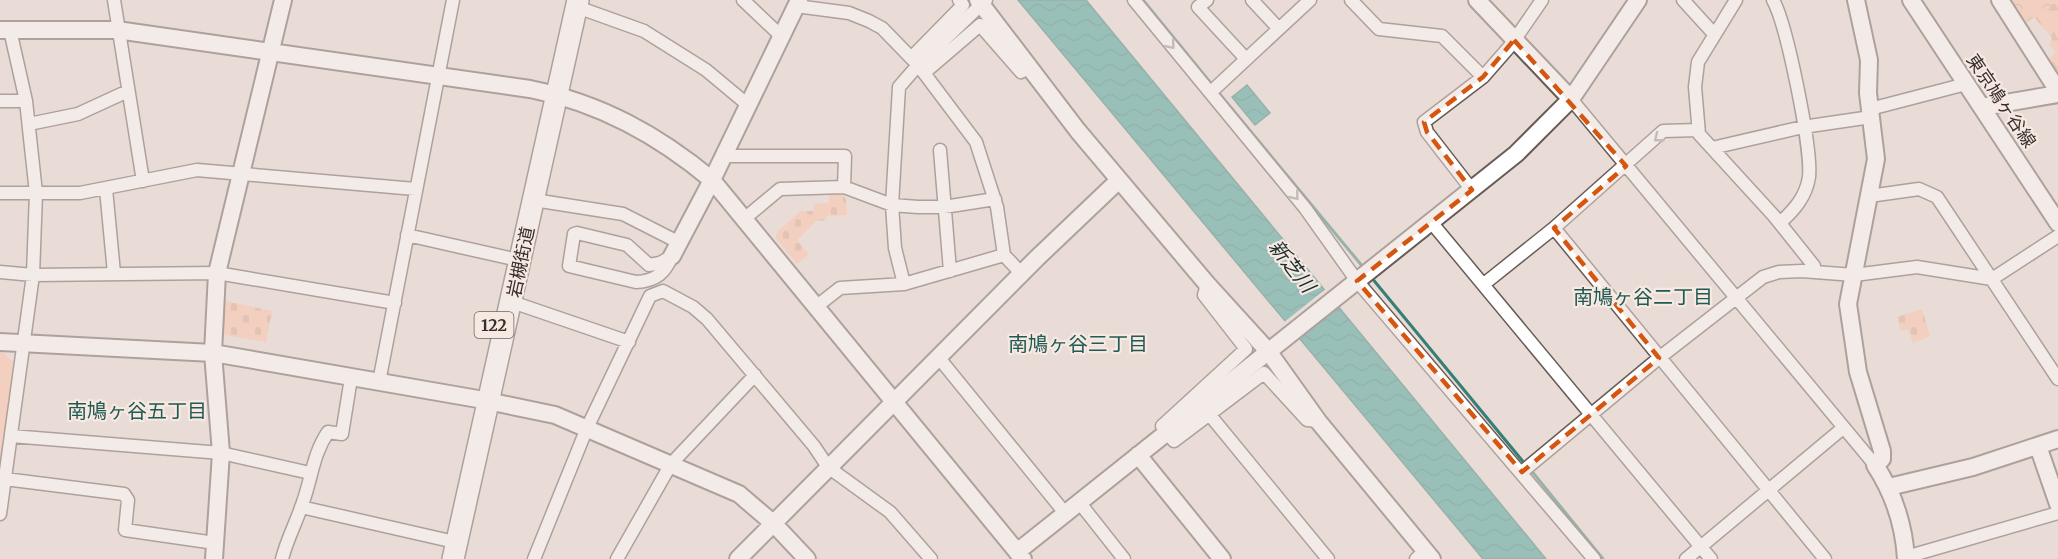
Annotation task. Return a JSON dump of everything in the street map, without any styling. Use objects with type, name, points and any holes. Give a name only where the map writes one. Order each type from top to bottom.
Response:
[{"type":"highway","name":"岩槻街道","points":[[447,553],[483,400],[509,258],[574,2]]},
{"type":"highway","name":"岩槻街道","points":[[483,400],[512,302],[534,200],[552,93]]},
{"type":"street","points":[[114,0],[143,181]]},
{"type":"street","points":[[5,479],[124,494],[128,500],[125,530],[215,551],[221,453],[213,353],[217,273],[283,0]]},
{"type":"street","points":[[380,382],[415,189],[453,0]]},
{"type":"street","points":[[743,0],[782,36]]},
{"type":"street","points":[[904,284],[895,248],[892,205],[899,87],[963,5],[959,0]]},
{"type":"street","points":[[1207,0],[1198,7],[1246,59]]},
{"type":"street","points":[[1252,0],[1278,28]]},
{"type":"street","points":[[1210,92],[1310,0]]},
{"type":"street","points":[[1351,0],[1379,29],[1443,36],[1483,77]]},
{"type":"street","points":[[1477,0],[1571,99],[1875,465],[1890,487],[1901,525],[1906,558],[2058,513]]},
{"type":"street","points":[[1472,190],[1424,126],[1427,120],[1483,77],[1514,40],[1542,0]]},
{"type":"street","points":[[0,514],[33,275],[36,193],[27,101],[5,30],[117,30],[438,75],[552,93],[612,114],[639,128],[686,159],[712,180],[895,402],[1016,557],[1078,502],[1530,142],[1571,99],[1638,0]]},
{"type":"street","points":[[1683,0],[1714,34]]},
{"type":"street","points":[[1736,0],[1714,34],[1696,71],[1698,130],[1780,224],[1814,266],[1814,272]]},
{"type":"street","points":[[1773,0],[1783,22],[1809,154],[1807,184],[1802,200],[1780,224]]},
{"type":"street","points":[[1856,0],[1869,60],[1870,113],[1876,159],[1848,304],[1858,372],[1883,455],[1875,465]]},
{"type":"street","name":"東京鳩ヶ谷線","points":[[1911,0],[2058,223]]},
{"type":"street","points":[[1982,107],[2058,92],[2000,0]]},
{"type":"street","points":[[918,65],[982,1],[1029,68],[1119,180],[1207,284],[1270,349],[1318,421],[1424,556]]},
{"type":"street","points":[[1136,1],[1305,208],[1354,283],[1522,472],[1594,559]]},
{"type":"street","points":[[574,2],[644,31],[706,70],[748,105]]},
{"type":"street","points":[[645,263],[627,244],[577,232],[574,234],[569,266],[636,282],[661,275],[667,268],[712,180],[798,3],[849,13],[869,21],[882,28],[918,65],[976,142],[995,199],[1004,255],[1022,274]]},
{"type":"street","points":[[918,65],[980,25],[1020,72],[1029,68]]},
{"type":"street","points":[[1712,148],[1870,113],[1966,84]]},
{"type":"street","points":[[28,124],[78,114],[128,91]]},
{"type":"street","points":[[0,101],[27,101]]},
{"type":"street","points":[[1484,284],[1554,228],[1663,131],[1698,130]]},
{"type":"street","points":[[940,150],[950,271]]},
{"type":"street","points":[[724,156],[845,156],[844,187]]},
{"type":"street","points":[[0,193],[105,189],[197,170],[242,172],[415,189]]},
{"type":"street","points":[[738,559],[1119,180]]},
{"type":"street","points":[[744,219],[780,189],[844,187],[892,205],[944,207],[995,199]]},
{"type":"street","points":[[105,189],[114,273]]},
{"type":"street","points":[[1869,196],[1919,189],[1937,197],[2058,380]]},
{"type":"street","points":[[534,200],[623,214],[637,219],[675,249]]},
{"type":"street","points":[[1431,222],[1711,559]]},
{"type":"street","points":[[1554,228],[1826,559]]},
{"type":"street","points":[[407,235],[509,258]]},
{"type":"street","points":[[1522,472],[1756,281],[1772,274],[1814,272],[1854,275],[1917,267],[1992,279],[2058,236]]},
{"type":"street","points":[[645,263],[660,263],[675,249]]},
{"type":"street","points":[[817,306],[840,288],[904,284],[1004,255]]},
{"type":"street","points":[[636,282],[645,263]]},
{"type":"street","points":[[0,272],[33,275],[217,273],[395,303]]},
{"type":"street","points":[[1207,284],[1204,295],[1246,349],[1162,426],[1166,432],[1174,441],[1264,373],[1307,420],[1318,421]]},
{"type":"street","points":[[534,559],[587,428],[650,296],[663,291],[693,307],[707,319],[814,446],[828,467],[890,512],[931,559]]},
{"type":"street","points":[[512,302],[629,342]]},
{"type":"street","points":[[0,342],[213,353],[483,400],[555,415],[739,494],[774,524],[807,559]]},
{"type":"street","points":[[939,358],[1065,513]]},
{"type":"street","points":[[617,559],[671,464],[755,375]]},
{"type":"street","points":[[282,559],[301,507],[318,447],[328,432],[342,434],[351,378]]},
{"type":"street","points":[[1209,414],[1328,559]]},
{"type":"street","points":[[1686,559],[1843,428]]},
{"type":"street","points":[[11,436],[221,453],[310,473]]},
{"type":"street","points":[[1890,487],[1972,467],[2058,439]]},
{"type":"street","points":[[2038,446],[2058,504]]},
{"type":"street","points":[[1138,455],[1222,559]]},
{"type":"street","points":[[1078,502],[1124,559]]},
{"type":"street","points":[[301,507],[447,553]]},
{"type":"highlighted area","points":[[1514,40],[1626,166],[1554,228],[1659,358],[1522,472],[1357,281],[1472,190],[1427,132],[1424,122],[1483,77]]},
{"type":"green space","points":[[2006,0],[2058,0],[2058,1],[2023,25]]},
{"type":"green space","points":[[2058,0],[2058,79],[2047,61],[2056,52],[2050,46],[2052,38],[2034,17],[2036,10]]},
{"type":"green space","points":[[829,189],[838,189],[846,199],[847,215],[826,216],[826,220],[816,221],[797,240],[809,254],[797,264],[776,238],[777,232],[801,211],[814,211],[814,204],[829,203]]},
{"type":"green space","points":[[220,300],[272,311],[266,342],[219,334]]},
{"type":"green space","points":[[1922,309],[1930,336],[1913,343],[1908,329],[1901,331],[1897,317]]},
{"type":"green space","points":[[0,350],[14,363],[0,476]]},
{"type":"water","name":"新芝川","points":[[1018,0],[1086,0],[1546,559],[1483,559]]},
{"type":"water","points":[[1247,85],[1270,113],[1255,125],[1232,97]]},
{"type":"pier","points":[[1327,288],[1338,302],[1295,337],[1283,323]]},
{"type":"waterway","points":[[1143,0],[1214,87]]},
{"type":"waterway","points":[[1218,92],[1363,267]]},
{"type":"waterway","points":[[1371,277],[1525,464]]},
{"type":"waterway","points":[[1530,469],[1603,559]]},
{"type":"district","name":"南鳩ヶ谷二丁目","points":[[1643,297]]},
{"type":"district","name":"南鳩ヶ谷三丁目","points":[[1078,344]]},
{"type":"district","name":"南鳩ヶ谷五丁目","points":[[137,411]]}]
